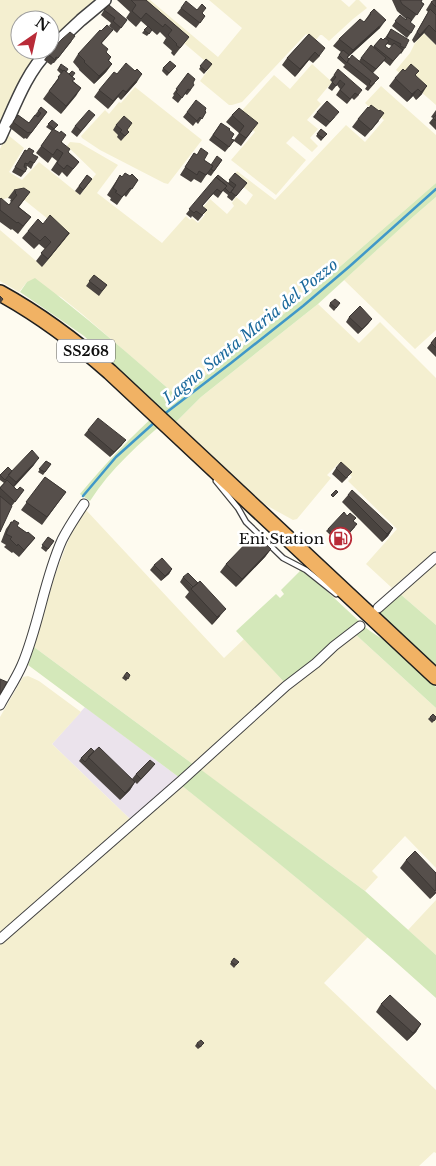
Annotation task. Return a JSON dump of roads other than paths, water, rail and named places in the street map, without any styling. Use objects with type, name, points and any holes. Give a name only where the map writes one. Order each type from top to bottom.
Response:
[{"type":"highway","name":"SS268","points":[[0,293],[53,326],[83,348],[436,677]]},
{"type":"street","points":[[60,40],[105,0]]},
{"type":"street","points":[[0,138],[25,84],[42,60]]},
{"type":"street","points":[[0,705],[22,666],[62,541],[84,504]]},
{"type":"street","points":[[378,608],[436,557]]},
{"type":"street","points":[[0,939],[181,781],[286,686],[360,626]]},
{"type":"lane","points":[[197,453],[221,488],[238,508],[246,522],[283,558],[306,570],[339,595]]},
{"type":"lane","points":[[352,606],[380,624]]},
{"type":"waterway","name":"Lagno Santa Maria del Pozzo","points":[[163,415],[303,306],[436,189]]},
{"type":"waterway","name":"Lagno Santa Maria del Pozzo","points":[[83,496],[116,457],[155,422]]},
{"type":"place","name":"Eni Station","points":[[340,538]]}]
